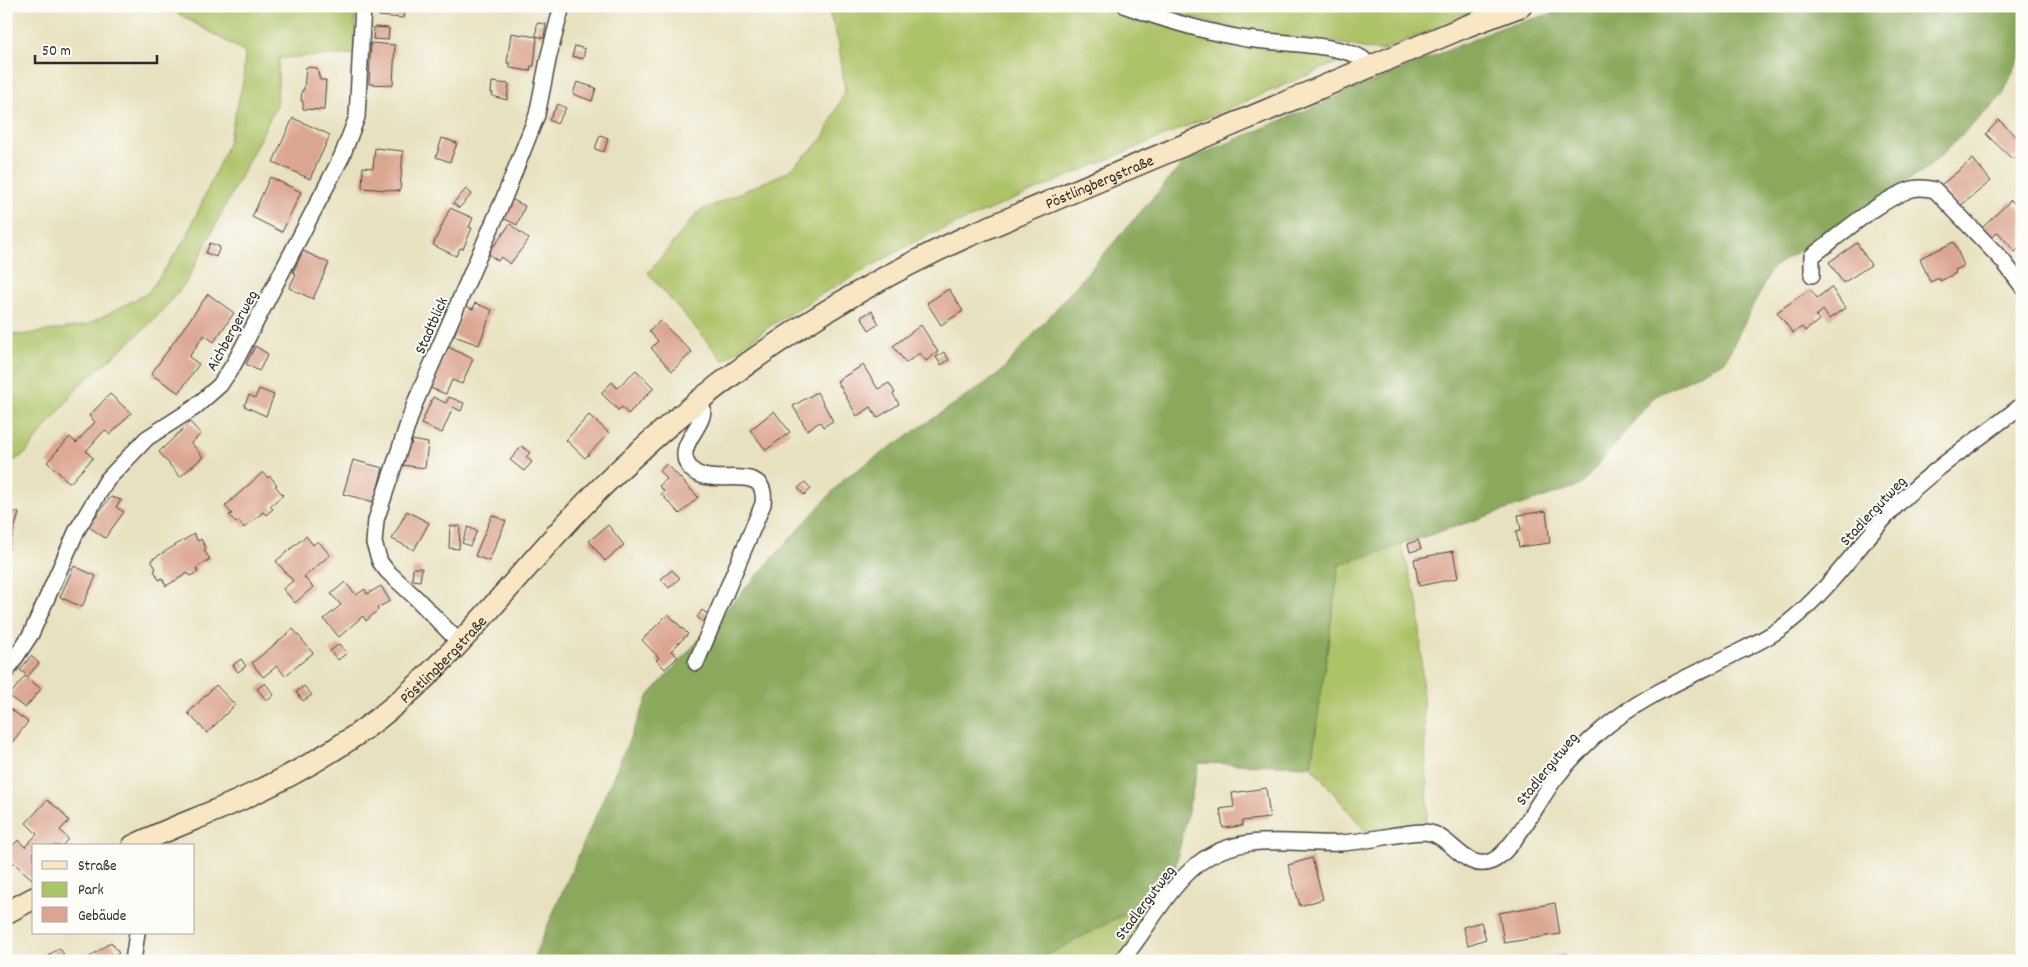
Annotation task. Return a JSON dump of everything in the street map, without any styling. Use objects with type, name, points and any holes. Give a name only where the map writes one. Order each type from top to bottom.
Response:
[{"type":"main road","name":"Pöstlingbergstraße","points":[[138,844],[255,793],[344,743],[398,702],[593,496],[635,456],[699,400],[763,351],[804,325],[926,255],[1501,12],[1522,6]]},
{"type":"main road","points":[[6,913],[32,899]]},
{"type":"street","name":"Aichbergerweg","points":[[6,672],[37,622],[77,530],[107,480],[147,438],[194,408],[220,385],[234,364],[342,156],[356,123],[360,82],[363,6]]},
{"type":"street","name":"Stadtblick","points":[[456,639],[380,562],[374,543],[376,520],[415,403],[504,198],[537,115],[549,55],[562,6]]},
{"type":"street","points":[[1126,6],[1174,21],[1244,38],[1345,50],[1363,58],[1367,68]]},
{"type":"street","points":[[1812,274],[1812,256],[1893,198],[1912,189],[1924,188],[1934,190],[2003,261],[2022,286]]},
{"type":"street","points":[[696,663],[763,504],[764,495],[763,487],[757,481],[747,478],[706,478],[698,475],[690,468],[686,460],[686,450],[702,414],[703,408],[699,400]]},
{"type":"street","name":"Stadlergutweg","points":[[1121,961],[1173,889],[1186,875],[1212,854],[1242,844],[1274,841],[1340,843],[1423,832],[1433,833],[1440,837],[1466,858],[1482,863],[1492,862],[1509,847],[1554,780],[1572,759],[1604,728],[1647,699],[1744,649],[1787,624],[1820,594],[1901,501],[1936,471],[2022,405]]},
{"type":"street","points":[[133,961],[137,934]]},
{"type":"green space","points":[[165,6],[355,6],[356,54],[279,58],[277,105],[186,283],[150,324],[79,386],[25,454],[6,465],[6,332],[21,335],[86,325],[148,293],[186,238],[228,144],[243,82],[245,52]]},
{"type":"green space","points":[[827,6],[1108,6],[1135,17],[1262,48],[1333,56],[1341,61],[920,239],[820,295],[770,326],[724,361],[648,273],[698,212],[787,172],[822,140],[845,91],[839,44]]},
{"type":"green space","points":[[1145,6],[1492,6],[1380,51],[1327,41],[1286,38],[1244,31]]},
{"type":"green space","points":[[1559,6],[2022,6],[2022,52],[2002,96],[1930,166],[1772,268],[1725,361],[1654,397],[1581,485],[1339,565],[1311,766],[1199,763],[1170,890],[1036,961],[532,961],[649,695],[845,478],[999,374],[1185,161],[1503,27],[1558,12]]},
{"type":"green space","points":[[1401,544],[1419,607],[1428,812],[1424,825],[1367,833],[1311,766],[1339,565]]},
{"type":"green space","points":[[1170,890],[1117,961],[1036,961]]},
{"type":"building","points":[[380,6],[405,6],[403,18],[379,16]]},
{"type":"building","points":[[537,23],[546,24],[544,38],[536,36]]},
{"type":"building","points":[[374,27],[389,28],[388,40],[373,39]]},
{"type":"building","points":[[511,33],[537,37],[534,66],[531,66],[530,71],[510,68],[510,63],[507,63]]},
{"type":"building","points":[[371,43],[395,45],[393,85],[369,84]]},
{"type":"building","points":[[575,46],[585,49],[583,59],[572,56]]},
{"type":"building","points":[[306,67],[317,68],[320,80],[326,80],[324,110],[303,109],[303,101],[301,101]]},
{"type":"building","points":[[492,82],[509,84],[507,100],[492,96]]},
{"type":"building","points":[[577,82],[596,88],[592,101],[573,94]]},
{"type":"building","points":[[558,104],[566,108],[557,124],[549,120]]},
{"type":"building","points":[[293,118],[330,135],[310,179],[273,162]]},
{"type":"building","points":[[1999,120],[2022,142],[2022,149],[2012,159],[1986,134]]},
{"type":"building","points":[[600,135],[608,138],[604,152],[595,149]]},
{"type":"building","points":[[442,138],[457,143],[450,162],[436,157]]},
{"type":"building","points":[[375,148],[403,151],[400,191],[362,188],[363,167],[373,168]]},
{"type":"building","points":[[1973,159],[1991,181],[1959,207],[1941,185]]},
{"type":"building","points":[[270,177],[301,192],[282,232],[252,217]]},
{"type":"building","points":[[466,189],[472,194],[459,208],[453,203]]},
{"type":"building","points":[[511,199],[525,206],[517,225],[503,218]]},
{"type":"building","points":[[2011,200],[2022,212],[2022,246],[2015,252],[1998,232],[1991,239],[1982,228]]},
{"type":"building","points":[[450,208],[473,218],[469,227],[472,228],[463,249],[460,248],[456,256],[433,245]]},
{"type":"building","points":[[510,224],[529,239],[510,264],[501,257],[498,261],[486,252],[492,245],[494,246]]},
{"type":"building","points":[[1954,242],[1964,266],[1955,270],[1956,273],[1940,281],[1939,278],[1930,282],[1920,258]]},
{"type":"building","points":[[210,243],[220,247],[216,257],[206,253]]},
{"type":"building","points":[[1857,243],[1871,265],[1843,283],[1829,262]]},
{"type":"building","points":[[303,251],[329,263],[313,299],[289,288],[296,274],[293,272]]},
{"type":"building","points":[[1831,287],[1845,308],[1829,319],[1823,310],[1816,316],[1819,320],[1805,331],[1802,327],[1793,333],[1777,312],[1810,289],[1817,298]]},
{"type":"building","points":[[949,289],[963,311],[941,325],[927,303]]},
{"type":"building","points":[[208,294],[234,313],[214,342],[204,335],[189,357],[199,364],[179,393],[151,374]]},
{"type":"building","points":[[475,303],[492,310],[479,345],[454,336],[465,306],[473,309]]},
{"type":"building","points":[[872,311],[879,324],[869,330],[861,317]]},
{"type":"building","points":[[660,321],[692,352],[672,371],[651,348],[658,341],[649,331]]},
{"type":"building","points":[[921,325],[938,352],[926,361],[920,353],[906,363],[893,346]]},
{"type":"building","points":[[255,346],[268,354],[259,371],[246,364]]},
{"type":"building","points":[[448,347],[473,359],[462,384],[452,380],[446,394],[430,388]]},
{"type":"building","points":[[944,352],[949,360],[941,365],[936,357]]},
{"type":"building","points":[[863,365],[878,389],[889,383],[899,404],[877,418],[871,407],[857,416],[837,381]]},
{"type":"building","points":[[636,370],[654,388],[628,414],[622,407],[618,410],[601,393],[612,382],[617,388]]},
{"type":"building","points":[[259,389],[274,395],[266,416],[244,406],[249,395],[255,398]]},
{"type":"building","points":[[817,392],[833,421],[823,427],[820,422],[807,430],[793,406]]},
{"type":"building","points":[[110,394],[131,413],[110,435],[105,430],[86,451],[93,458],[70,483],[47,462],[70,437],[76,443],[95,422],[89,416]]},
{"type":"building","points":[[433,397],[446,403],[449,397],[464,403],[461,411],[453,407],[442,433],[421,424]]},
{"type":"building","points":[[774,411],[790,432],[766,450],[750,430]]},
{"type":"building","points":[[589,415],[609,433],[585,458],[566,440]]},
{"type":"building","points":[[190,422],[201,434],[191,443],[203,457],[180,477],[159,452]]},
{"type":"building","points":[[412,440],[428,443],[425,468],[402,465],[405,444],[411,445]]},
{"type":"building","points":[[522,446],[530,453],[526,457],[532,462],[524,471],[510,460]]},
{"type":"building","points":[[353,460],[383,468],[374,502],[343,494]]},
{"type":"building","points":[[667,464],[698,497],[680,514],[661,494],[664,491],[659,486],[667,479],[659,471]]},
{"type":"building","points":[[263,472],[268,478],[270,476],[277,485],[275,486],[283,495],[270,506],[273,509],[266,515],[263,512],[244,528],[239,521],[236,523],[229,515],[232,514],[225,506]]},
{"type":"building","points":[[805,482],[811,489],[804,495],[798,488]]},
{"type":"building","points":[[111,497],[121,500],[116,507],[124,512],[105,538],[88,526]]},
{"type":"building","points":[[6,510],[19,513],[7,554],[6,554]]},
{"type":"building","points":[[407,511],[429,523],[414,550],[392,539]]},
{"type":"building","points":[[1546,511],[1550,543],[1519,547],[1516,531],[1521,530],[1518,515]]},
{"type":"building","points":[[492,515],[506,521],[489,561],[475,556]]},
{"type":"building","points":[[608,525],[624,545],[605,561],[589,541]]},
{"type":"building","points":[[450,526],[460,526],[459,549],[449,548]]},
{"type":"building","points":[[468,527],[477,531],[470,546],[462,543]]},
{"type":"building","points":[[194,534],[198,541],[201,539],[206,548],[204,550],[210,559],[196,568],[198,572],[190,576],[188,573],[166,586],[162,578],[159,580],[151,560]]},
{"type":"building","points":[[306,536],[313,545],[318,541],[330,555],[304,577],[313,587],[295,603],[283,589],[293,581],[276,561]]},
{"type":"building","points":[[1418,540],[1421,549],[1410,552],[1408,544]]},
{"type":"building","points":[[1453,551],[1458,578],[1419,586],[1414,559]]},
{"type":"building","points":[[74,566],[96,576],[82,607],[60,597]]},
{"type":"building","points":[[413,568],[422,568],[420,581],[412,580]]},
{"type":"building","points":[[672,570],[680,578],[669,588],[661,579]]},
{"type":"building","points":[[345,582],[356,595],[365,589],[367,594],[381,586],[390,601],[377,608],[378,610],[366,621],[363,616],[339,637],[324,619],[341,605],[331,594]]},
{"type":"building","points":[[702,610],[709,615],[703,622],[697,617]]},
{"type":"building","points":[[668,614],[688,634],[671,651],[678,657],[665,669],[656,660],[659,658],[642,640]]},
{"type":"building","points":[[293,629],[313,653],[285,676],[277,666],[263,677],[252,663]]},
{"type":"building","points":[[339,644],[347,653],[338,660],[330,651]]},
{"type":"building","points":[[31,656],[39,663],[28,676],[20,670]]},
{"type":"building","points":[[241,659],[246,666],[238,672],[233,665]]},
{"type":"building","points":[[25,676],[41,689],[25,708],[9,696]]},
{"type":"building","points":[[265,683],[274,695],[267,701],[257,689]]},
{"type":"building","points":[[216,685],[235,705],[207,733],[188,713]]},
{"type":"building","points":[[304,686],[312,695],[303,701],[296,692]]},
{"type":"building","points":[[6,706],[28,722],[6,750]]},
{"type":"building","points":[[1266,788],[1270,818],[1242,821],[1242,826],[1223,828],[1220,809],[1234,807],[1232,793]]},
{"type":"building","points":[[47,800],[60,810],[69,821],[60,830],[68,839],[64,844],[32,844],[32,879],[6,856],[6,853],[18,840],[25,847],[37,834],[26,823]]},
{"type":"building","points":[[1312,858],[1323,899],[1300,906],[1288,865]]},
{"type":"building","points":[[1555,903],[1560,934],[1504,943],[1499,913]]},
{"type":"building","points":[[1481,922],[1486,939],[1468,945],[1463,927]]},
{"type":"building","points":[[111,942],[119,953],[112,958],[114,961],[84,961]]},
{"type":"building","points":[[59,948],[64,954],[53,961],[49,955]]},
{"type":"building","points":[[1566,954],[1567,961],[1529,961],[1529,960]]}]
